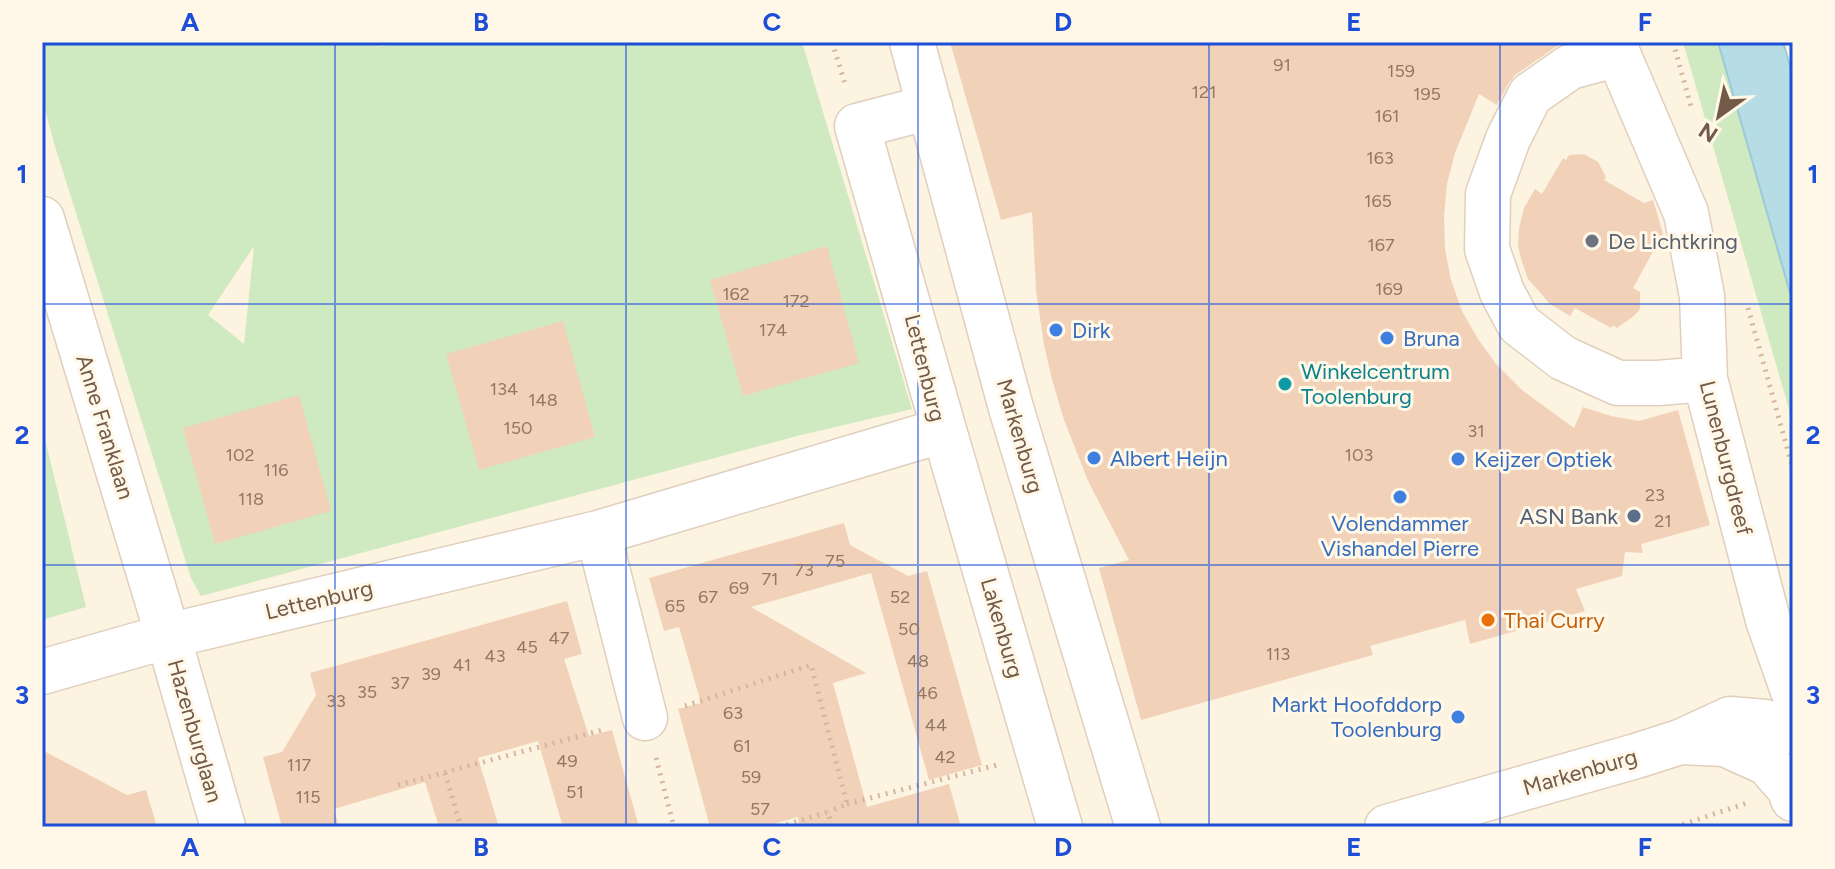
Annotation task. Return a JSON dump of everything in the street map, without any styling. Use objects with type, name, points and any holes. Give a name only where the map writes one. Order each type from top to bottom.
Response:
[{"type":"street","name":"Markenburg","points":[[912,42],[1011,408],[1138,827]]},
{"type":"street","name":"Lunenburgdreef","points":[[1616,48],[1686,213],[1702,296],[1705,379],[1768,620],[1788,746]]},
{"type":"street","points":[[1616,48],[1570,67],[1530,95],[1508,139],[1488,194],[1487,249],[1502,292],[1519,324],[1563,358],[1618,383],[1705,379]]},
{"type":"street","name":"Lettenburg","points":[[42,672],[168,636],[598,533],[944,430],[857,126],[930,107]]},
{"type":"street","name":"Anne Franklaan","points":[[42,219],[168,636]]},
{"type":"street","name":"Lakenburg","points":[[944,430],[1060,827]]},
{"type":"street","points":[[598,533],[645,718]]},
{"type":"street","name":"Hazenburglaan","points":[[168,636],[223,827]]},
{"type":"street","name":"Markenburg","points":[[1387,827],[1680,742],[1788,746]]},
{"type":"path","points":[[645,718],[674,827]]},
{"type":"path","points":[[1675,827],[1788,746]]},
{"type":"path","points":[[847,804],[1039,754]]},
{"type":"path","points":[[445,773],[461,827]]},
{"type":"path","points":[[779,827],[828,812],[832,827]]},
{"type":"green space","points":[[42,42],[390,42],[372,49],[396,42],[802,42],[912,409],[797,436],[201,596],[191,578],[42,98]],"holes":[[[254,246],[244,344],[208,315]]]},
{"type":"green space","points":[[1683,42],[1718,42],[1793,305],[1793,423]]},
{"type":"green space","points":[[42,427],[86,607],[42,620]]},
{"type":"water","points":[[1718,42],[1783,42],[1793,76],[1793,303]]},
{"type":"building","name":"Winkelcentrum Toolenburg","points":[[950,42],[1563,42],[1515,75],[1497,105],[1479,94],[1455,153],[1447,184],[1445,249],[1451,280],[1462,311],[1496,364],[1522,390],[1574,428],[1583,407],[1639,421],[1678,410],[1710,525],[1641,544],[1643,553],[1625,552],[1622,576],[1576,589],[1585,611],[1470,644],[1465,620],[1370,646],[1373,655],[1141,720],[1099,568],[1129,560],[1088,481],[1052,379],[1036,290],[1032,212],[1001,220]]},
{"type":"building","name":"De Lichtkring","points":[[1584,154],[1598,162],[1606,177],[1604,180],[1644,203],[1653,200],[1666,244],[1655,248],[1633,288],[1640,292],[1640,309],[1617,328],[1613,325],[1611,328],[1575,308],[1570,316],[1550,304],[1528,279],[1518,246],[1524,208],[1535,189],[1542,194],[1563,158],[1566,160],[1569,155]]},
{"type":"building","points":[[827,246],[859,363],[743,396],[710,280]]},
{"type":"building","points":[[563,321],[595,437],[479,470],[446,354]]},
{"type":"building","points":[[299,395],[331,511],[215,544],[183,428]]},
{"type":"building","points":[[844,523],[850,545],[908,576],[927,571],[982,765],[929,780],[871,573],[751,607],[866,673],[833,683],[867,807],[949,784],[961,827],[799,827],[798,817],[762,827],[710,827],[678,709],[701,703],[679,627],[664,631],[649,578]]},
{"type":"building","points":[[567,601],[582,654],[564,659],[589,736],[612,730],[639,827],[563,827],[538,741],[478,758],[499,827],[439,827],[425,782],[334,809],[339,827],[282,827],[263,757],[282,752],[316,695],[310,673]]},
{"type":"building","points":[[42,750],[127,795],[146,790],[157,827],[42,827]]},
{"type":"place","name":"De Lichtkring","points":[[1592,241]]},
{"type":"place","name":"Dirk","points":[[1056,330]]},
{"type":"place","name":"Bruna","points":[[1387,338]]},
{"type":"place","name":"Winkelcentrum Toolenburg","points":[[1285,384]]},
{"type":"place","name":"Albert Heijn","points":[[1094,458]]},
{"type":"place","name":"Keijzer Optiek","points":[[1458,459]]},
{"type":"place","name":"Volendammer Vishandel Pierre","points":[[1400,497]]},
{"type":"place","name":"ASN Bank","points":[[1634,516]]},
{"type":"place","name":"Thai Curry","points":[[1488,620]]},
{"type":"place","name":"Markt Hoofddorp Toolenburg","points":[[1458,717]]}]
